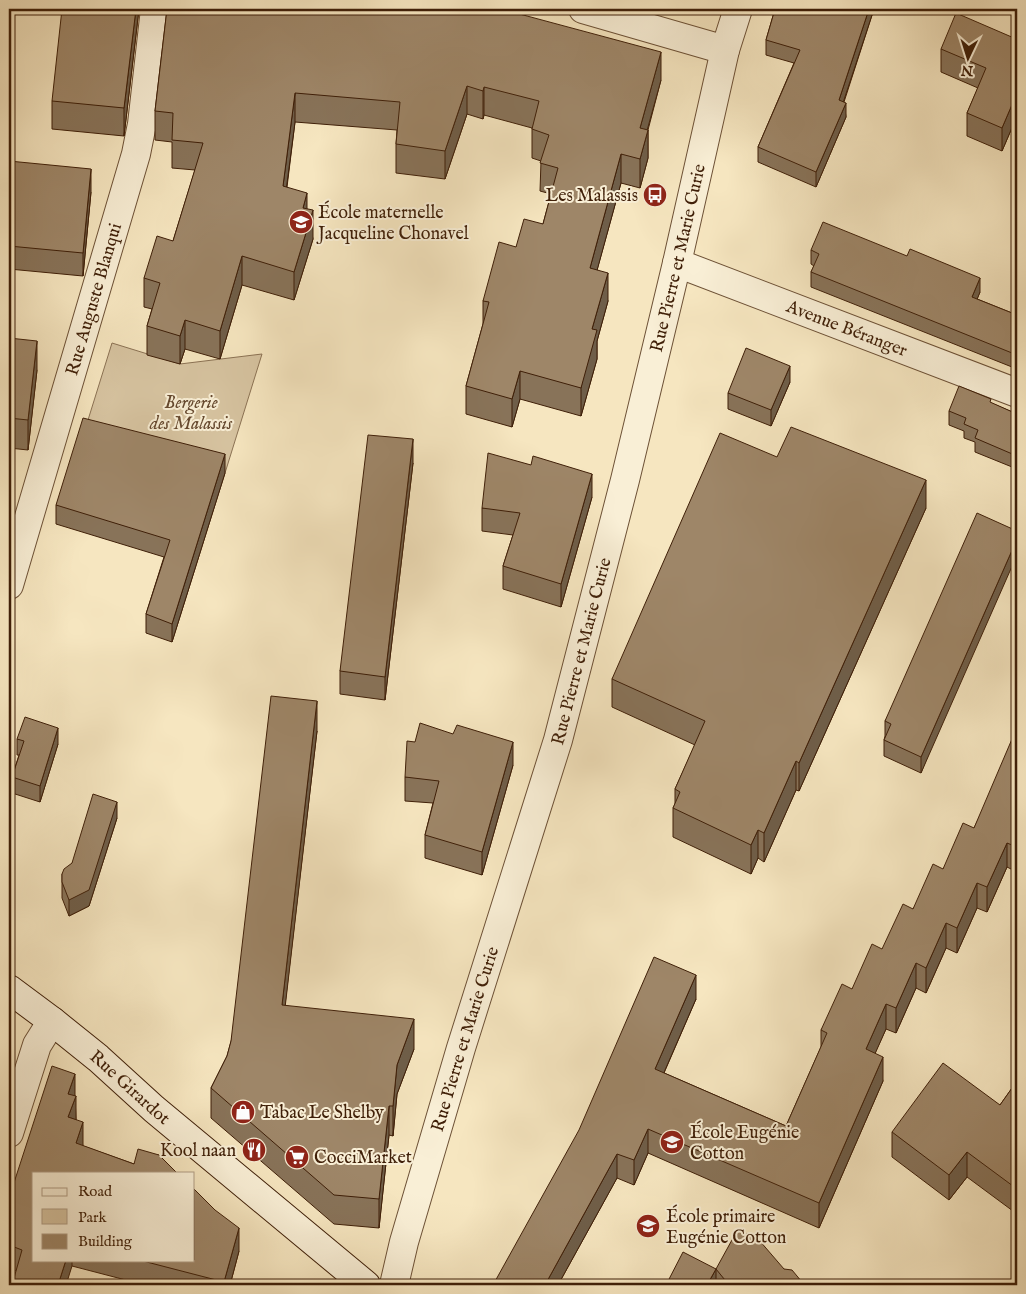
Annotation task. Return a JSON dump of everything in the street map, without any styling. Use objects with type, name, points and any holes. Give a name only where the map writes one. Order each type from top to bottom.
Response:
[{"type":"street","name":"Rue Auguste Blanqui","points":[[9,585],[136,154],[142,124],[155,9]]},
{"type":"street","points":[[583,9],[724,50]]},
{"type":"street","name":"Rue Pierre et Marie Curie","points":[[394,1285],[404,1242],[461,1048],[558,740],[625,480],[677,263],[724,50],[738,9]]},
{"type":"street","name":"Avenue Béranger","points":[[677,263],[1017,393]]},
{"type":"street","name":"Rue Girardot","points":[[9,989],[98,1058],[169,1122],[366,1285]]},
{"type":"street","points":[[9,1133],[37,1045],[52,1021]]},
{"type":"green space","name":"Bergerie des Malassis","points":[[112,343],[180,364],[262,354],[225,473],[83,436]]},
{"type":"building","points":[[62,9],[136,9],[124,108],[52,101]]},
{"type":"building","points":[[167,9],[501,9],[661,52],[640,128],[648,130],[640,159],[621,154],[590,268],[608,273],[592,329],[597,330],[581,388],[520,371],[512,399],[466,386],[489,302],[483,301],[499,242],[516,247],[524,219],[543,224],[558,168],[540,163],[549,135],[532,129],[539,101],[484,87],[483,91],[467,86],[445,151],[396,144],[400,102],[295,93],[283,186],[307,193],[303,208],[313,210],[294,272],[242,256],[220,331],[185,320],[180,336],[147,326],[160,283],[144,278],[157,236],[173,241],[203,143],[172,140],[173,113],[155,111]]},
{"type":"building","points":[[775,9],[869,9],[839,100],[846,103],[816,172],[758,147],[800,50],[766,40]]},
{"type":"building","points":[[956,13],[1014,38],[1017,30],[1017,93],[1002,128],[967,113],[986,68],[941,49]]},
{"type":"building","points":[[9,161],[91,169],[83,253],[9,246]]},
{"type":"building","points":[[823,222],[907,256],[910,249],[980,278],[972,297],[1017,315],[1017,355],[811,272],[819,254],[811,250]]},
{"type":"building","points":[[9,338],[37,341],[28,420],[9,418]]},
{"type":"building","points":[[746,348],[790,366],[771,410],[728,393]]},
{"type":"building","points":[[959,386],[991,399],[990,402],[1017,414],[1017,456],[975,438],[978,430],[964,424],[966,418],[949,411]]},
{"type":"building","points":[[83,418],[225,454],[172,624],[146,614],[170,540],[56,505]]},
{"type":"building","points":[[791,427],[926,480],[799,763],[796,761],[764,833],[758,830],[751,845],[673,808],[680,792],[675,789],[705,721],[612,679],[720,433],[777,457]]},
{"type":"building","points":[[368,435],[413,439],[385,677],[340,671]]},
{"type":"building","points":[[488,453],[531,465],[533,456],[592,474],[561,584],[503,566],[520,513],[482,508]]},
{"type":"building","points":[[977,513],[1017,531],[1017,539],[921,757],[884,740],[891,724],[885,721]]},
{"type":"building","points":[[271,696],[317,701],[282,1005],[414,1019],[397,1065],[393,1106],[389,1106],[379,1199],[334,1195],[211,1088],[227,1056],[231,1041]]},
{"type":"building","points":[[25,717],[58,728],[40,786],[12,777],[24,741],[17,739]]},
{"type":"building","points":[[420,723],[453,734],[457,725],[513,742],[482,852],[425,835],[439,781],[405,777],[407,741],[415,742]]},
{"type":"building","points":[[1012,739],[1017,741],[1017,847],[1007,843],[987,887],[977,883],[957,928],[946,923],[926,968],[916,963],[896,1008],[886,1004],[866,1049],[883,1057],[819,1203],[648,1129],[634,1160],[617,1154],[545,1285],[493,1285],[579,1130],[654,957],[696,975],[655,1069],[786,1126],[827,1033],[821,1030],[842,984],[852,989],[872,944],[882,949],[903,904],[913,909],[933,864],[943,869],[963,823],[974,828]]},
{"type":"building","points":[[93,794],[117,802],[89,890],[69,900],[62,882],[62,874],[64,869],[72,863]]},
{"type":"building","points":[[943,1063],[1000,1105],[1017,1081],[1017,1189],[967,1152],[949,1175],[892,1132]]},
{"type":"building","points":[[52,1066],[75,1074],[68,1094],[76,1096],[68,1117],[83,1122],[76,1143],[134,1164],[138,1149],[159,1155],[176,1172],[32,1172],[32,1262],[65,1262],[58,1285],[12,1285],[22,1250],[9,1245],[9,1198]]},
{"type":"building","points":[[195,1190],[215,1210],[239,1228],[224,1282],[147,1262],[195,1262]]},
{"type":"building","points":[[738,1229],[759,1240],[784,1269],[792,1270],[802,1282],[801,1285],[729,1285],[716,1269]]},
{"type":"building","points":[[683,1252],[716,1269],[707,1285],[666,1285]]},
{"type":"building","points":[[200,1280],[220,1285],[199,1285]]},
{"type":"place","name":"Les Malassis","points":[[655,195]]},
{"type":"place","name":"École maternelle Jacqueline Chonavel","points":[[301,222]]},
{"type":"place","name":"Tabac Le Shelby","points":[[243,1112]]},
{"type":"place","name":"École Eugénie Cotton","points":[[672,1142]]},
{"type":"place","name":"Kool naan","points":[[254,1150]]},
{"type":"place","name":"CocciMarket","points":[[297,1157]]},
{"type":"place","name":"École primaire Eugénie Cotton","points":[[648,1226]]}]
